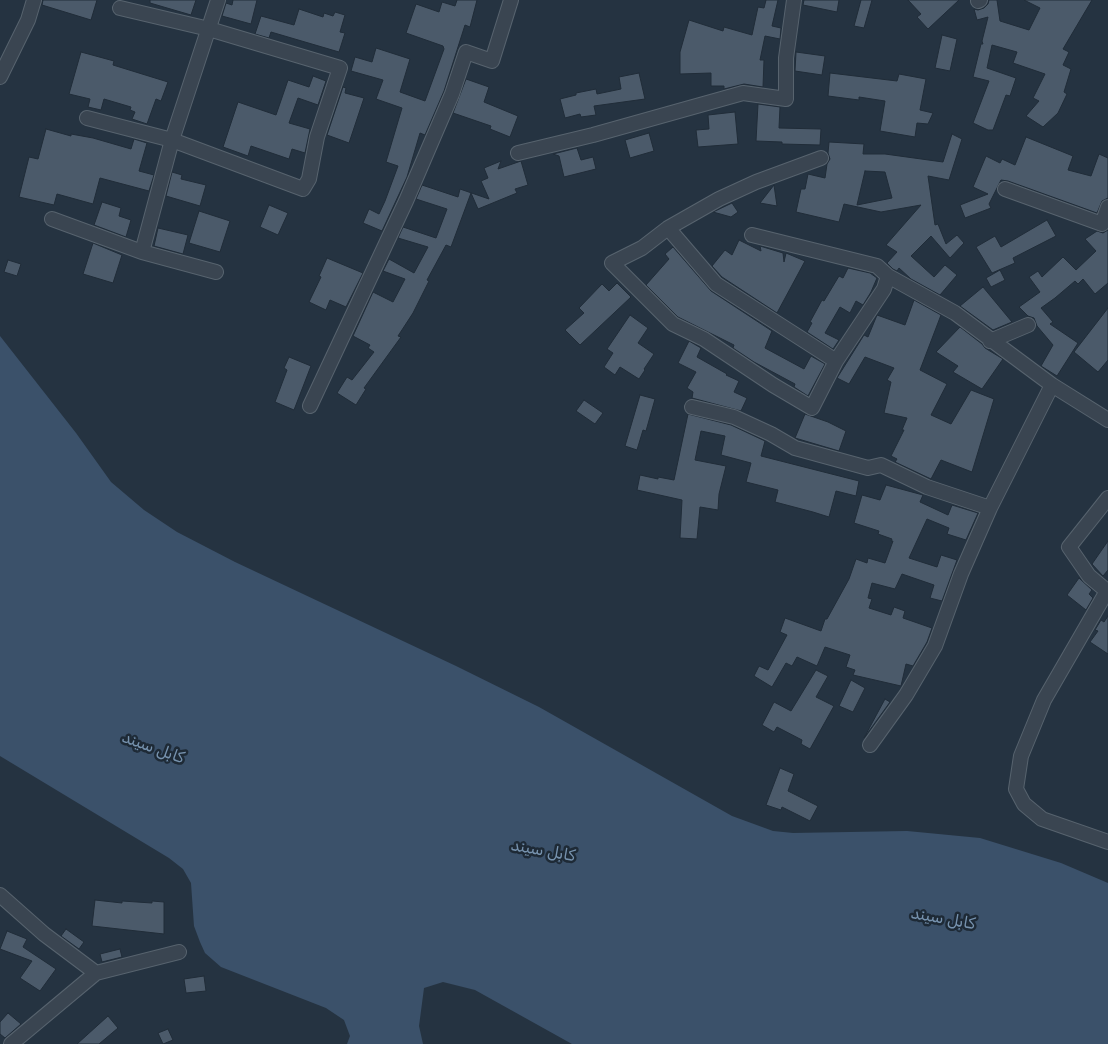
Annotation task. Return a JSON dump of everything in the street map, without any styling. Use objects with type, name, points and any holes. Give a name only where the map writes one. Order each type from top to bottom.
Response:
[{"type":"street","points":[[0,77],[28,20],[34,0]]},
{"type":"street","points":[[142,252],[172,140],[218,0]]},
{"type":"street","points":[[310,406],[406,201],[452,94],[466,52],[492,61],[511,0]]},
{"type":"street","points":[[518,153],[593,135],[743,93],[786,99],[786,58],[794,0]]},
{"type":"street","points":[[87,118],[172,140],[303,189],[309,179],[317,137],[340,68],[209,29],[120,8]]},
{"type":"street","points":[[821,158],[756,182],[719,199],[668,228],[642,248],[612,263],[673,324],[704,338],[812,408],[836,361],[884,289],[888,276]]},
{"type":"street","points":[[1005,189],[1102,224],[1108,207]]},
{"type":"street","points":[[52,219],[142,252],[216,272]]},
{"type":"street","points":[[668,228],[716,284],[836,361]]},
{"type":"street","points":[[752,235],[877,266],[888,276],[955,313],[1052,385],[1108,420]]},
{"type":"street","points":[[990,340],[1028,325]]},
{"type":"street","points":[[870,744],[906,695],[935,646],[961,574],[990,508],[1052,385]]},
{"type":"street","points":[[692,407],[734,417],[771,434],[795,448],[868,468],[881,465],[928,487],[990,508]]},
{"type":"street","points":[[1108,498],[1069,547],[1089,576],[1107,591],[1044,700],[1021,756],[1016,789],[1024,804],[1042,819],[1108,842]]},
{"type":"street","points":[[0,894],[44,934],[96,973]]},
{"type":"street","points":[[11,1044],[96,973],[179,952]]},
{"type":"water","name":"کابل سيند","points":[[0,336],[76,433],[111,482],[144,510],[177,532],[235,562],[539,707],[732,816],[773,831],[793,833],[907,831],[980,838],[1061,863],[1108,883],[1108,1044],[572,1044],[475,990],[443,982],[424,988],[419,1026],[423,1044],[347,1044],[350,1036],[344,1020],[326,1008],[221,967],[205,953],[200,942],[194,926],[191,883],[183,869],[169,858],[0,756]]},
{"type":"building","points":[[43,0],[97,0],[91,20],[42,5]]},
{"type":"building","points":[[150,0],[196,0],[191,15],[150,3]]},
{"type":"building","points":[[233,0],[257,0],[251,24],[222,16],[226,3],[232,5]]},
{"type":"building","points":[[457,0],[477,0],[470,27],[465,25],[444,91],[425,135],[420,133],[407,177],[382,231],[363,223],[369,209],[379,214],[398,166],[386,162],[402,108],[376,99],[383,80],[351,71],[355,57],[372,62],[376,48],[410,59],[400,92],[425,101],[444,49],[443,46],[406,33],[416,4],[439,12],[442,2],[455,6]]},
{"type":"building","points":[[766,0],[778,0],[772,26],[781,28],[780,39],[765,36],[760,60],[764,60],[763,87],[744,84],[724,89],[724,86],[711,86],[711,73],[680,74],[680,52],[689,20],[723,31],[724,27],[752,35],[758,7],[764,8]]},
{"type":"building","points":[[804,0],[839,0],[837,12],[803,5]]},
{"type":"building","points":[[861,0],[872,0],[864,28],[854,26]]},
{"type":"building","points":[[908,0],[959,0],[928,29],[917,17],[921,14]]},
{"type":"building","points":[[989,0],[997,0],[1000,21],[1029,30],[1040,8],[1024,0],[1092,0],[1063,49],[1069,52],[1063,65],[1071,69],[1064,92],[1067,94],[1058,113],[1043,127],[1026,116],[1039,101],[1033,98],[1045,74],[1013,63],[1017,52],[992,45],[987,68],[1016,78],[1010,96],[1006,95],[993,130],[988,130],[973,123],[989,81],[973,77],[981,44],[983,44],[982,41],[988,17],[977,20],[974,9],[984,8]]},
{"type":"building","points":[[299,9],[323,17],[324,13],[333,16],[335,12],[345,15],[340,32],[345,33],[339,52],[271,32],[269,38],[255,34],[261,16],[294,25]]},
{"type":"building","points":[[942,35],[957,39],[950,71],[935,68]]},
{"type":"building","points":[[81,52],[114,61],[113,65],[168,82],[161,101],[156,99],[147,124],[132,119],[135,112],[130,110],[131,107],[104,99],[101,110],[88,107],[90,99],[69,94]]},
{"type":"building","points":[[796,52],[825,56],[822,75],[795,71]]},
{"type":"building","points":[[639,73],[645,99],[594,106],[596,115],[581,117],[580,114],[565,118],[560,99],[596,89],[597,94],[621,89],[619,77]]},
{"type":"building","points":[[830,73],[897,81],[899,74],[926,79],[920,110],[933,113],[928,124],[917,123],[915,137],[880,131],[885,101],[859,97],[859,100],[828,96]]},
{"type":"building","points":[[313,76],[326,81],[318,105],[298,98],[289,123],[310,129],[305,153],[292,149],[289,159],[251,146],[248,156],[223,147],[238,102],[276,115],[288,80],[309,87]]},
{"type":"building","points":[[466,79],[489,87],[484,102],[518,116],[510,137],[490,129],[491,126],[453,113]]},
{"type":"building","points":[[343,87],[346,88],[345,93],[364,98],[349,143],[327,135]]},
{"type":"building","points":[[758,104],[780,107],[779,128],[821,129],[820,145],[756,141]]},
{"type":"building","points":[[735,112],[738,144],[698,147],[696,130],[709,129],[708,115]]},
{"type":"building","points":[[46,129],[71,136],[71,134],[93,138],[131,149],[134,139],[147,143],[139,171],[154,175],[149,191],[100,178],[93,204],[57,194],[54,205],[19,197],[29,157],[38,159]]},
{"type":"building","points":[[649,133],[654,151],[630,158],[625,140]]},
{"type":"building","points":[[952,134],[962,139],[949,180],[928,176],[935,225],[938,224],[946,244],[957,235],[964,243],[950,258],[931,236],[911,256],[934,277],[945,265],[957,275],[940,295],[911,279],[899,268],[897,271],[893,269],[887,263],[897,252],[886,245],[921,205],[881,212],[844,204],[839,222],[796,212],[801,189],[805,189],[808,174],[825,178],[827,164],[830,159],[828,153],[829,142],[864,144],[863,154],[885,154],[943,162]],"holes":[[[865,171],[885,172],[892,198],[857,205]]]},
{"type":"building","points":[[1026,137],[1073,156],[1068,170],[1091,176],[1099,154],[1108,158],[1108,198],[1102,201],[1097,213],[1001,180],[989,204],[991,208],[965,218],[960,205],[988,194],[973,187],[986,156],[1000,163],[1002,159],[1015,165]]},
{"type":"building","points":[[577,148],[581,160],[593,157],[596,169],[564,177],[559,156],[553,154]]},
{"type":"building","points":[[501,161],[498,169],[521,161],[528,185],[515,189],[517,193],[478,209],[471,193],[451,247],[446,245],[427,280],[429,281],[413,313],[398,336],[401,337],[364,388],[366,389],[356,405],[337,393],[347,377],[352,380],[374,352],[368,348],[370,345],[353,336],[373,292],[393,302],[405,279],[383,271],[389,259],[414,273],[428,247],[398,238],[403,227],[436,238],[447,209],[416,199],[422,185],[458,197],[460,189],[489,199],[481,181],[488,178],[484,168]]},
{"type":"building","points":[[172,172],[182,175],[181,179],[206,185],[200,206],[166,196]]},
{"type":"building","points":[[774,185],[777,206],[760,203]]},
{"type":"building","points":[[102,202],[121,208],[119,216],[131,220],[126,237],[94,225]]},
{"type":"building","points":[[732,203],[738,212],[731,217],[713,212]]},
{"type":"building","points":[[269,205],[288,213],[278,235],[260,227]]},
{"type":"building","points":[[199,211],[230,221],[220,252],[189,243]]},
{"type":"building","points":[[1047,220],[1056,236],[1013,258],[1015,263],[992,273],[976,247],[995,236],[1001,247]]},
{"type":"building","points":[[158,228],[188,235],[183,254],[154,246]]},
{"type":"building","points":[[1108,230],[1108,283],[1095,294],[1083,279],[1078,284],[1075,281],[1041,308],[1053,322],[1050,324],[1078,343],[1057,376],[1041,366],[1053,345],[1037,326],[1034,318],[1028,316],[1019,307],[1040,292],[1029,277],[1038,271],[1042,277],[1063,257],[1076,270],[1096,251],[1085,239],[1097,231],[1103,233]]},
{"type":"building","points":[[739,240],[761,251],[760,246],[783,253],[784,262],[786,253],[805,261],[777,313],[722,277],[712,266],[725,250],[732,255]]},
{"type":"building","points":[[93,243],[122,255],[113,283],[83,274]]},
{"type":"building","points":[[673,247],[711,291],[772,331],[765,348],[804,369],[811,356],[825,364],[808,396],[794,387],[795,384],[754,362],[733,348],[734,345],[678,317],[646,285],[669,259],[665,254]]},
{"type":"building","points":[[327,258],[363,273],[346,307],[330,300],[326,310],[309,302],[321,277],[319,276]]},
{"type":"building","points":[[8,260],[21,264],[17,276],[4,272]]},
{"type":"building","points":[[848,268],[870,273],[877,278],[863,305],[856,301],[850,313],[840,307],[825,333],[839,340],[833,349],[807,332],[812,323],[810,322],[822,300],[824,301],[839,276],[843,278]]},
{"type":"building","points":[[1000,270],[1005,280],[991,287],[986,278]]},
{"type":"building","points":[[617,283],[631,297],[580,345],[565,330],[584,313],[579,308],[602,284],[609,291]]},
{"type":"building","points":[[983,287],[1012,322],[993,330],[960,306]]},
{"type":"building","points":[[914,300],[941,315],[920,370],[947,384],[931,415],[951,424],[971,390],[994,399],[972,472],[941,460],[931,479],[895,462],[897,459],[891,456],[904,430],[902,430],[907,418],[884,413],[891,382],[887,380],[894,368],[865,357],[849,384],[837,378],[864,335],[868,337],[877,315],[905,325]]},
{"type":"building","points":[[1108,308],[1108,360],[1098,372],[1074,352]]},
{"type":"building","points":[[630,315],[648,328],[638,343],[654,354],[639,379],[620,367],[615,375],[604,367],[613,353],[607,349]]},
{"type":"building","points":[[960,327],[985,348],[1003,359],[982,389],[953,372],[958,366],[936,352]]},
{"type":"building","points":[[689,341],[701,348],[697,357],[739,381],[734,392],[747,398],[741,411],[692,398],[693,392],[687,388],[696,372],[678,363]]},
{"type":"building","points":[[289,357],[311,366],[294,410],[275,402],[287,370],[284,368]]},
{"type":"building","points":[[640,395],[655,399],[646,431],[643,430],[637,450],[625,446]]},
{"type":"building","points":[[584,400],[603,413],[595,424],[576,411]]},
{"type":"building","points":[[688,414],[731,425],[765,441],[761,456],[859,481],[856,496],[836,491],[829,517],[775,502],[778,490],[746,482],[751,463],[721,455],[725,436],[701,431],[695,460],[726,466],[719,494],[718,510],[700,507],[697,539],[680,538],[682,500],[637,490],[640,475],[674,480]]},
{"type":"building","points":[[805,414],[846,431],[839,451],[795,438]]},
{"type":"building","points":[[886,485],[923,495],[920,502],[948,515],[952,505],[978,513],[966,540],[947,534],[949,528],[927,519],[909,558],[937,567],[941,555],[957,560],[942,601],[930,598],[934,585],[902,574],[895,589],[872,583],[868,598],[872,599],[869,608],[891,615],[894,607],[905,611],[903,618],[932,628],[927,642],[913,666],[906,664],[901,686],[853,675],[855,670],[846,667],[850,655],[825,647],[817,666],[797,657],[792,666],[786,663],[772,687],[754,676],[759,666],[768,670],[787,635],[780,632],[785,618],[821,631],[825,619],[827,619],[849,579],[856,559],[867,563],[868,558],[885,563],[893,541],[891,541],[892,539],[878,534],[879,531],[854,523],[862,495],[880,500]]},
{"type":"building","points":[[1108,541],[1108,570],[1103,576],[1092,564]]},
{"type":"building","points":[[1079,578],[1092,590],[1089,594],[1093,598],[1086,610],[1067,595]]},
{"type":"building","points":[[1108,616],[1108,654],[1090,642],[1098,631],[1095,630],[1101,620],[1104,622]]},
{"type":"building","points":[[816,670],[828,676],[816,697],[834,706],[810,749],[801,744],[802,740],[777,727],[774,732],[762,725],[774,702],[791,711]]},
{"type":"building","points":[[851,680],[865,688],[853,712],[839,706]]},
{"type":"building","points":[[885,699],[890,702],[864,738]]},
{"type":"building","points":[[780,768],[794,774],[788,791],[818,806],[810,821],[782,807],[781,810],[766,805]]},
{"type":"building","points":[[95,900],[122,903],[122,901],[164,902],[164,934],[92,926]]},
{"type":"building","points":[[66,929],[84,942],[79,949],[61,936]]},
{"type":"building","points":[[7,931],[27,939],[23,947],[56,969],[40,991],[20,978],[32,961],[0,949]]},
{"type":"building","points":[[120,949],[122,957],[102,962],[100,954]]},
{"type":"building","points":[[204,976],[206,991],[186,993],[184,979]]},
{"type":"building","points":[[8,1013],[21,1024],[5,1038],[0,1034],[0,1022]]},
{"type":"building","points":[[108,1016],[118,1028],[99,1044],[77,1044]]},
{"type":"building","points":[[168,1029],[173,1040],[163,1044],[158,1033]]}]
